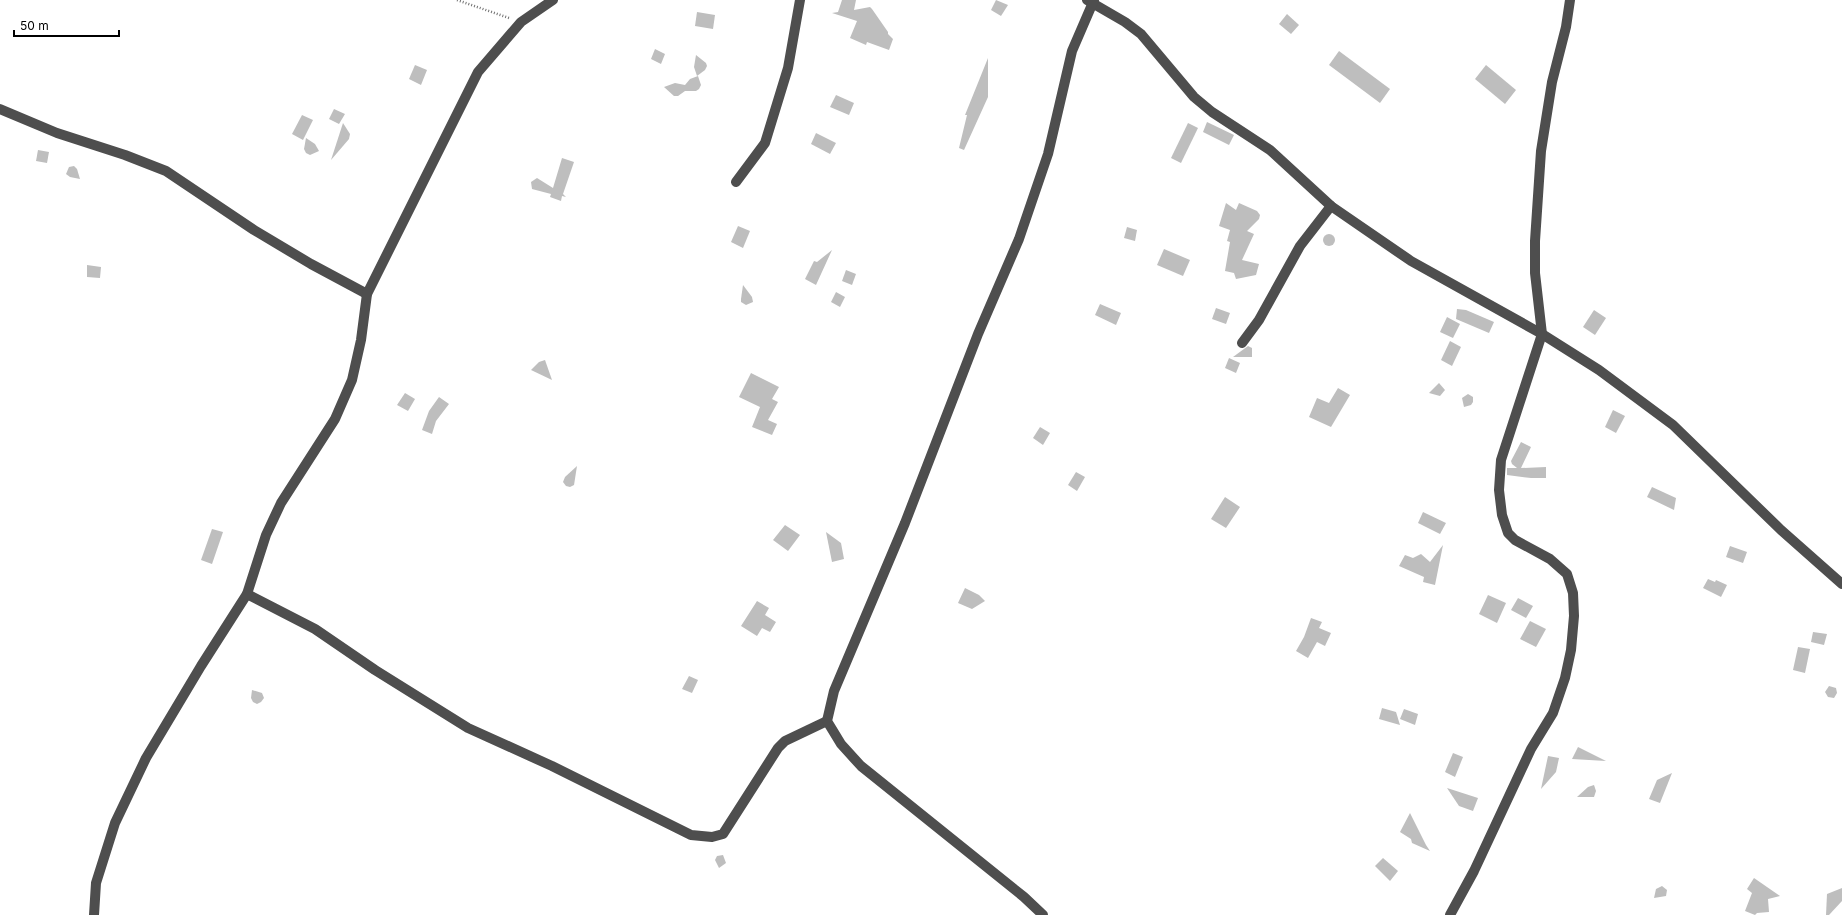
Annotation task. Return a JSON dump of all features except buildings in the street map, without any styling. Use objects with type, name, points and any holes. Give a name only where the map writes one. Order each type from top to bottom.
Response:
[{"type":"street","points":[[94,915],[96,884],[118,816],[146,758],[201,666],[247,594],[266,535],[282,503],[335,420],[352,380],[361,340],[367,294],[478,72],[521,22],[553,0]]},
{"type":"street","points":[[736,182],[765,143],[788,68],[800,0]]},
{"type":"street","points":[[1450,915],[1474,871],[1531,749],[1553,713],[1565,678],[1571,650],[1574,616],[1573,593],[1567,574],[1550,559],[1515,540],[1508,532],[1502,515],[1499,490],[1501,460],[1542,334],[1535,273],[1535,241],[1541,151],[1552,82],[1566,27],[1570,0]]},
{"type":"street","points":[[1043,915],[1024,897],[861,766],[841,744],[827,721],[834,692],[905,523],[978,334],[1019,239],[1048,154],[1072,51],[1091,1],[1125,22],[1141,34],[1194,97],[1212,112],[1270,150],[1331,206],[1411,261],[1542,334],[1599,370],[1673,425],[1781,530],[1842,584]]},
{"type":"street","points":[[0,109],[57,133],[125,155],[166,171],[260,234],[311,264],[367,294]]},
{"type":"street","points":[[1242,343],[1259,320],[1300,246],[1331,206]]},
{"type":"street","points":[[247,594],[315,629],[375,670],[468,728],[552,766],[691,835],[712,837],[723,834],[778,748],[785,741],[827,721]]},
{"type":"path","points":[[457,0],[521,22]]}]
